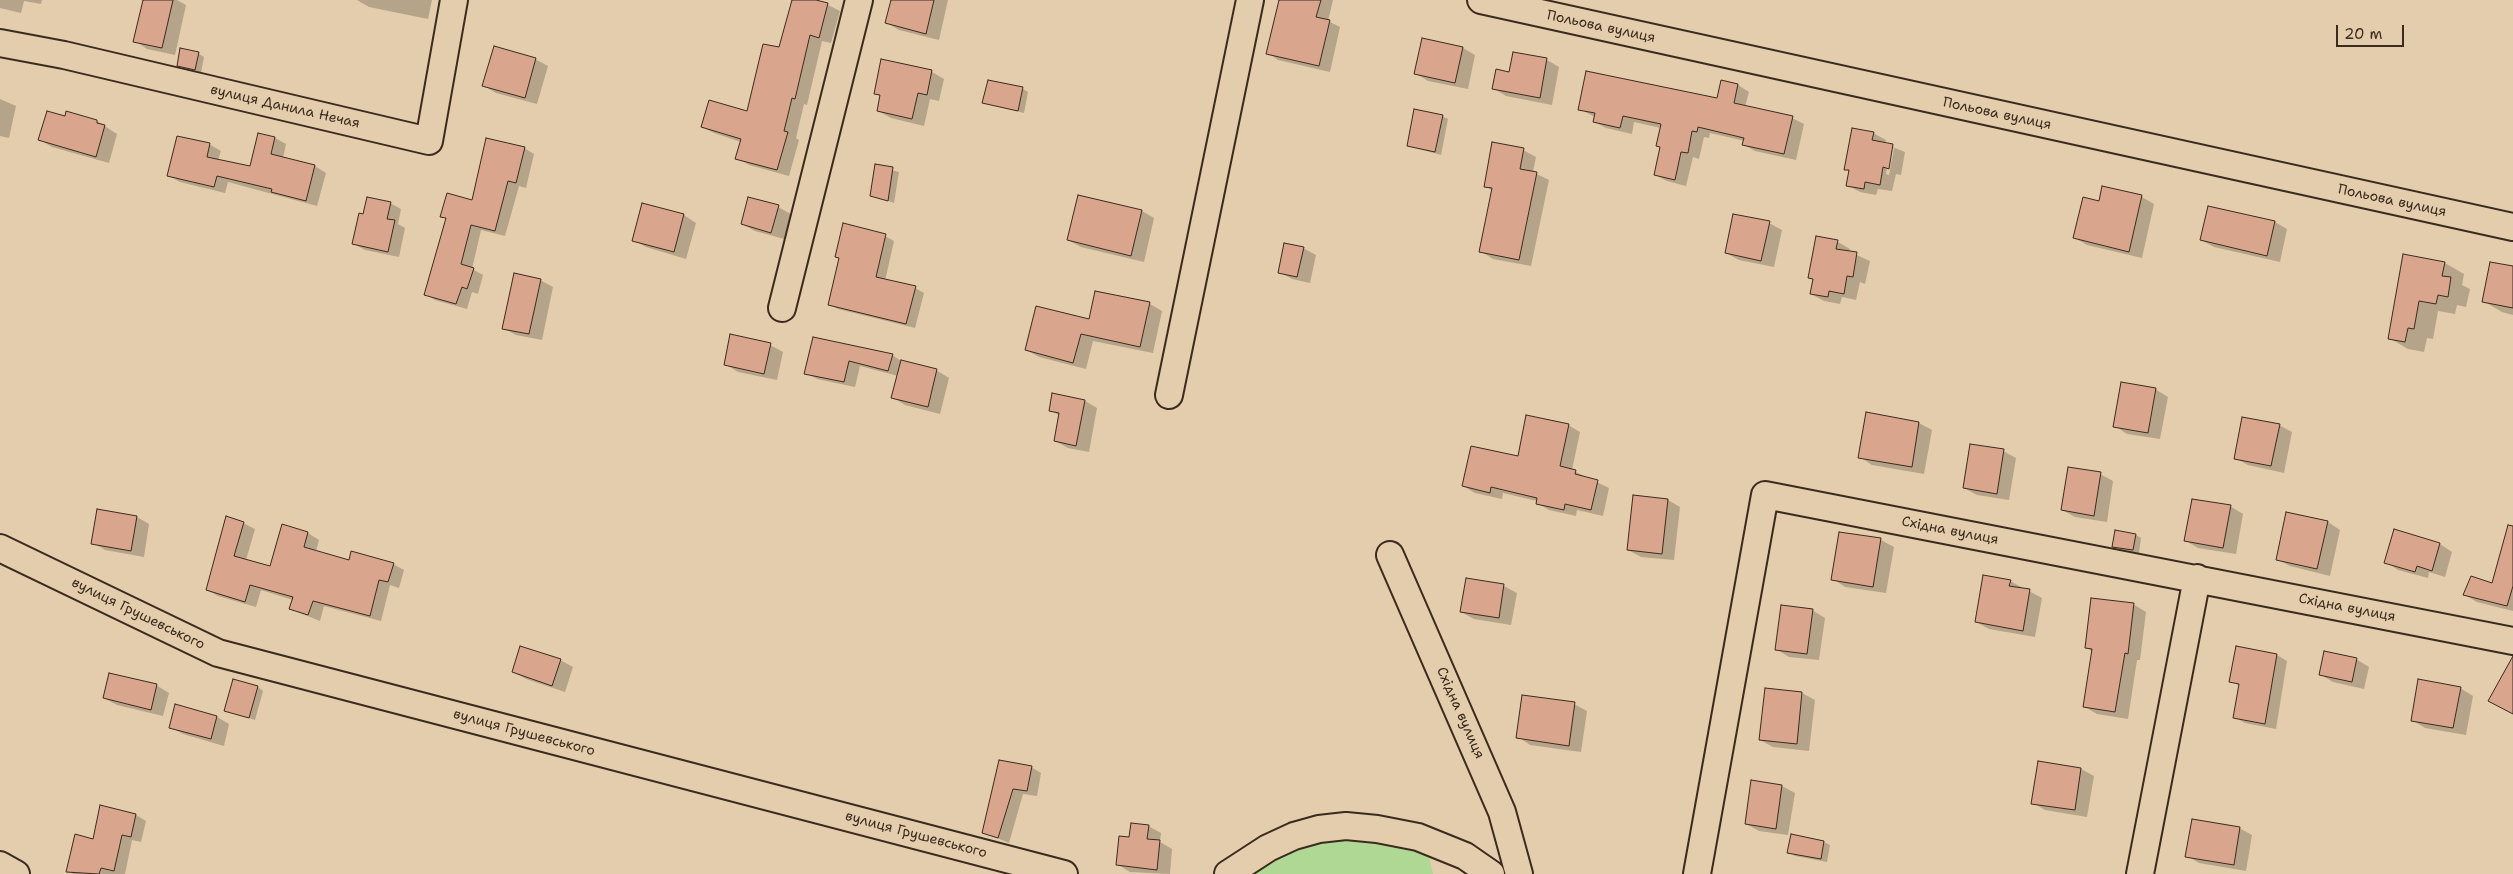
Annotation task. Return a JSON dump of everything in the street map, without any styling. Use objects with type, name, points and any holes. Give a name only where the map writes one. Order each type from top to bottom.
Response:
[{"type":"street","name":"вулиця Данила Нечая","points":[[0,44],[64,55],[429,141],[454,0]]},
{"type":"street","points":[[782,308],[859,0]]},
{"type":"street","points":[[1169,395],[1250,0]]},
{"type":"street","name":"Польова вулиця","points":[[1481,0],[2513,227]]},
{"type":"street","name":"Східна вулиця","points":[[1697,874],[1765,495],[2197,578],[2513,642]]},
{"type":"street","name":"вулиця Грушевського","points":[[0,548],[218,653],[1064,874]]},
{"type":"street","name":"Східна вулиця","points":[[1390,555],[1496,797],[1519,874]]},
{"type":"street","points":[[2140,874],[2197,578]]},
{"type":"street","points":[[1228,874],[1268,848],[1294,836],[1319,829],[1346,826],[1377,829],[1418,838],[1465,856],[1492,874]]},
{"type":"street","points":[[0,865],[16,874]]},
{"type":"green space","points":[[1294,836],[1418,837],[1429,856],[1433,874],[1228,874]]},
{"type":"building","points":[[143,0],[173,0],[162,48],[133,42]]},
{"type":"building","points":[[792,0],[816,0],[828,3],[819,38],[810,35],[795,99],[792,98],[784,131],[788,132],[777,170],[735,159],[741,139],[701,127],[709,100],[747,111],[763,44],[779,47]]},
{"type":"building","points":[[891,0],[934,0],[926,34],[885,23]]},
{"type":"building","points":[[1279,0],[1321,0],[1316,17],[1330,20],[1319,66],[1266,54]]},
{"type":"building","points":[[1422,38],[1463,47],[1455,83],[1414,74]]},
{"type":"building","points":[[494,46],[536,58],[525,98],[482,86]]},
{"type":"building","points":[[180,48],[199,52],[195,70],[177,66]]},
{"type":"building","points":[[1513,52],[1547,58],[1540,98],[1492,89],[1496,69],[1509,72]]},
{"type":"building","points":[[881,59],[932,70],[927,95],[918,93],[912,119],[877,111],[880,95],[874,94]]},
{"type":"building","points":[[1586,71],[1717,98],[1721,80],[1738,84],[1734,103],[1793,116],[1784,154],[1742,145],[1744,138],[1698,127],[1697,132],[1692,131],[1688,153],[1681,152],[1675,180],[1654,175],[1660,147],[1656,146],[1661,124],[1623,116],[1620,128],[1593,122],[1595,113],[1578,110]]},
{"type":"building","points":[[988,80],[1023,87],[1018,111],[982,103]]},
{"type":"building","points":[[1414,109],[1443,115],[1435,152],[1407,146]]},
{"type":"building","points":[[47,111],[65,116],[66,111],[97,120],[97,123],[105,125],[96,157],[38,140]]},
{"type":"building","points":[[1852,128],[1874,132],[1872,140],[1893,144],[1889,169],[1883,167],[1880,185],[1865,182],[1864,189],[1846,186],[1849,170],[1844,170]]},
{"type":"building","points":[[258,133],[275,137],[271,154],[315,165],[306,201],[271,192],[272,189],[217,176],[214,187],[167,176],[177,136],[210,143],[207,157],[250,166]]},
{"type":"building","points":[[486,138],[525,147],[516,183],[508,181],[495,231],[471,225],[461,264],[474,268],[467,289],[462,287],[456,304],[424,295],[446,218],[440,217],[447,193],[472,200]]},
{"type":"building","points":[[1492,142],[1524,148],[1520,169],[1537,172],[1519,260],[1479,252],[1492,188],[1484,187]]},
{"type":"building","points":[[875,164],[893,167],[888,201],[870,196]]},
{"type":"building","points":[[2102,186],[2142,195],[2129,252],[2073,238],[2083,197],[2099,201]]},
{"type":"building","points":[[1078,195],[1142,210],[1131,256],[1067,240]]},
{"type":"building","points":[[367,197],[391,202],[387,219],[395,220],[388,252],[352,244],[359,213],[363,214]]},
{"type":"building","points":[[748,197],[779,205],[771,233],[741,224]]},
{"type":"building","points":[[642,203],[684,214],[674,252],[632,241]]},
{"type":"building","points":[[2208,206],[2275,221],[2267,256],[2200,240]]},
{"type":"building","points":[[1733,214],[1770,221],[1761,261],[1725,253]]},
{"type":"building","points":[[843,223],[886,234],[876,277],[916,286],[906,324],[828,305],[839,258],[835,257]]},
{"type":"building","points":[[1816,236],[1838,240],[1836,249],[1857,252],[1853,277],[1847,276],[1844,294],[1829,291],[1828,297],[1810,294],[1813,279],[1808,278]]},
{"type":"building","points":[[1284,243],[1304,247],[1297,277],[1278,273]]},
{"type":"building","points":[[2403,254],[2445,262],[2442,276],[2451,277],[2448,297],[2438,295],[2436,304],[2419,301],[2414,329],[2408,328],[2405,342],[2388,339]]},
{"type":"building","points":[[2490,262],[2513,266],[2513,308],[2482,302]]},
{"type":"building","points":[[514,273],[541,279],[529,334],[502,329]]},
{"type":"building","points":[[1095,291],[1150,302],[1140,347],[1081,334],[1073,363],[1025,350],[1036,306],[1089,319]]},
{"type":"building","points":[[730,334],[771,343],[764,374],[724,365]]},
{"type":"building","points":[[813,337],[893,354],[888,371],[849,361],[844,382],[804,374]]},
{"type":"building","points":[[901,360],[937,369],[928,407],[891,398]]},
{"type":"building","points":[[2121,382],[2156,388],[2148,433],[2113,427]]},
{"type":"building","points":[[1052,393],[1085,400],[1076,446],[1054,441],[1059,413],[1049,411]]},
{"type":"building","points":[[1866,412],[1919,422],[1912,467],[1858,458]]},
{"type":"building","points":[[1526,415],[1569,424],[1560,466],[1576,470],[1575,474],[1598,480],[1591,510],[1565,504],[1564,510],[1536,504],[1537,498],[1491,487],[1490,493],[1462,486],[1471,446],[1518,456]]},
{"type":"building","points":[[2242,417],[2280,424],[2271,466],[2234,459]]},
{"type":"building","points":[[1970,444],[2004,449],[1997,494],[1963,488]]},
{"type":"building","points":[[2068,467],[2101,472],[2094,516],[2061,510]]},
{"type":"building","points":[[1633,495],[1668,499],[1662,554],[1627,550]]},
{"type":"building","points":[[2192,499],[2231,505],[2223,548],[2184,541]]},
{"type":"building","points":[[97,509],[137,516],[131,551],[91,544]]},
{"type":"building","points":[[2286,512],[2328,521],[2317,569],[2276,560]]},
{"type":"building","points":[[226,516],[244,522],[234,556],[270,566],[282,524],[308,532],[304,547],[349,560],[351,551],[394,563],[388,582],[379,580],[370,616],[313,601],[308,615],[289,609],[293,597],[250,585],[245,602],[206,590]]},
{"type":"building","points":[[2508,525],[2513,526],[2513,586],[2507,606],[2463,595],[2471,576],[2492,583]]},
{"type":"building","points":[[2394,529],[2440,543],[2432,571],[2417,566],[2415,572],[2384,563]]},
{"type":"building","points":[[2115,530],[2136,534],[2133,550],[2112,547]]},
{"type":"building","points":[[1839,532],[1881,538],[1873,587],[1831,580]]},
{"type":"building","points":[[1983,575],[2011,580],[2009,586],[2030,589],[2023,631],[1975,622]]},
{"type":"building","points":[[1466,578],[1504,584],[1499,618],[1460,612]]},
{"type":"building","points":[[2091,598],[2134,603],[2128,654],[2125,653],[2115,712],[2083,707],[2092,649],[2085,648]]},
{"type":"building","points":[[1781,605],[1813,609],[1807,654],[1775,650]]},
{"type":"building","points":[[520,646],[561,659],[552,686],[512,672]]},
{"type":"building","points":[[2236,646],[2277,654],[2265,724],[2233,718],[2239,684],[2229,682]]},
{"type":"building","points":[[2324,651],[2357,658],[2352,682],[2319,675]]},
{"type":"building","points":[[2513,656],[2513,714],[2488,701]]},
{"type":"building","points":[[109,673],[157,684],[151,710],[103,698]]},
{"type":"building","points":[[233,679],[258,686],[249,718],[224,711]]},
{"type":"building","points":[[2418,679],[2461,687],[2453,728],[2411,721]]},
{"type":"building","points":[[1765,688],[1802,692],[1797,744],[1759,740]]},
{"type":"building","points":[[1522,695],[1575,702],[1569,746],[1516,738]]},
{"type":"building","points":[[175,704],[217,716],[211,739],[169,728]]},
{"type":"building","points":[[999,760],[1032,766],[1027,791],[1013,789],[998,838],[982,833]]},
{"type":"building","points":[[2038,761],[2081,768],[2075,810],[2031,804]]},
{"type":"building","points":[[1751,780],[1782,785],[1776,829],[1745,824]]},
{"type":"building","points":[[100,805],[136,814],[131,837],[122,835],[114,871],[101,868],[99,874],[66,872],[75,834],[93,839]]},
{"type":"building","points":[[2192,819],[2240,827],[2234,865],[2185,857]]},
{"type":"building","points":[[1131,823],[1149,825],[1147,839],[1160,840],[1157,870],[1116,865],[1119,836],[1129,837]]},
{"type":"building","points":[[1791,834],[1824,841],[1821,859],[1787,853]]}]
